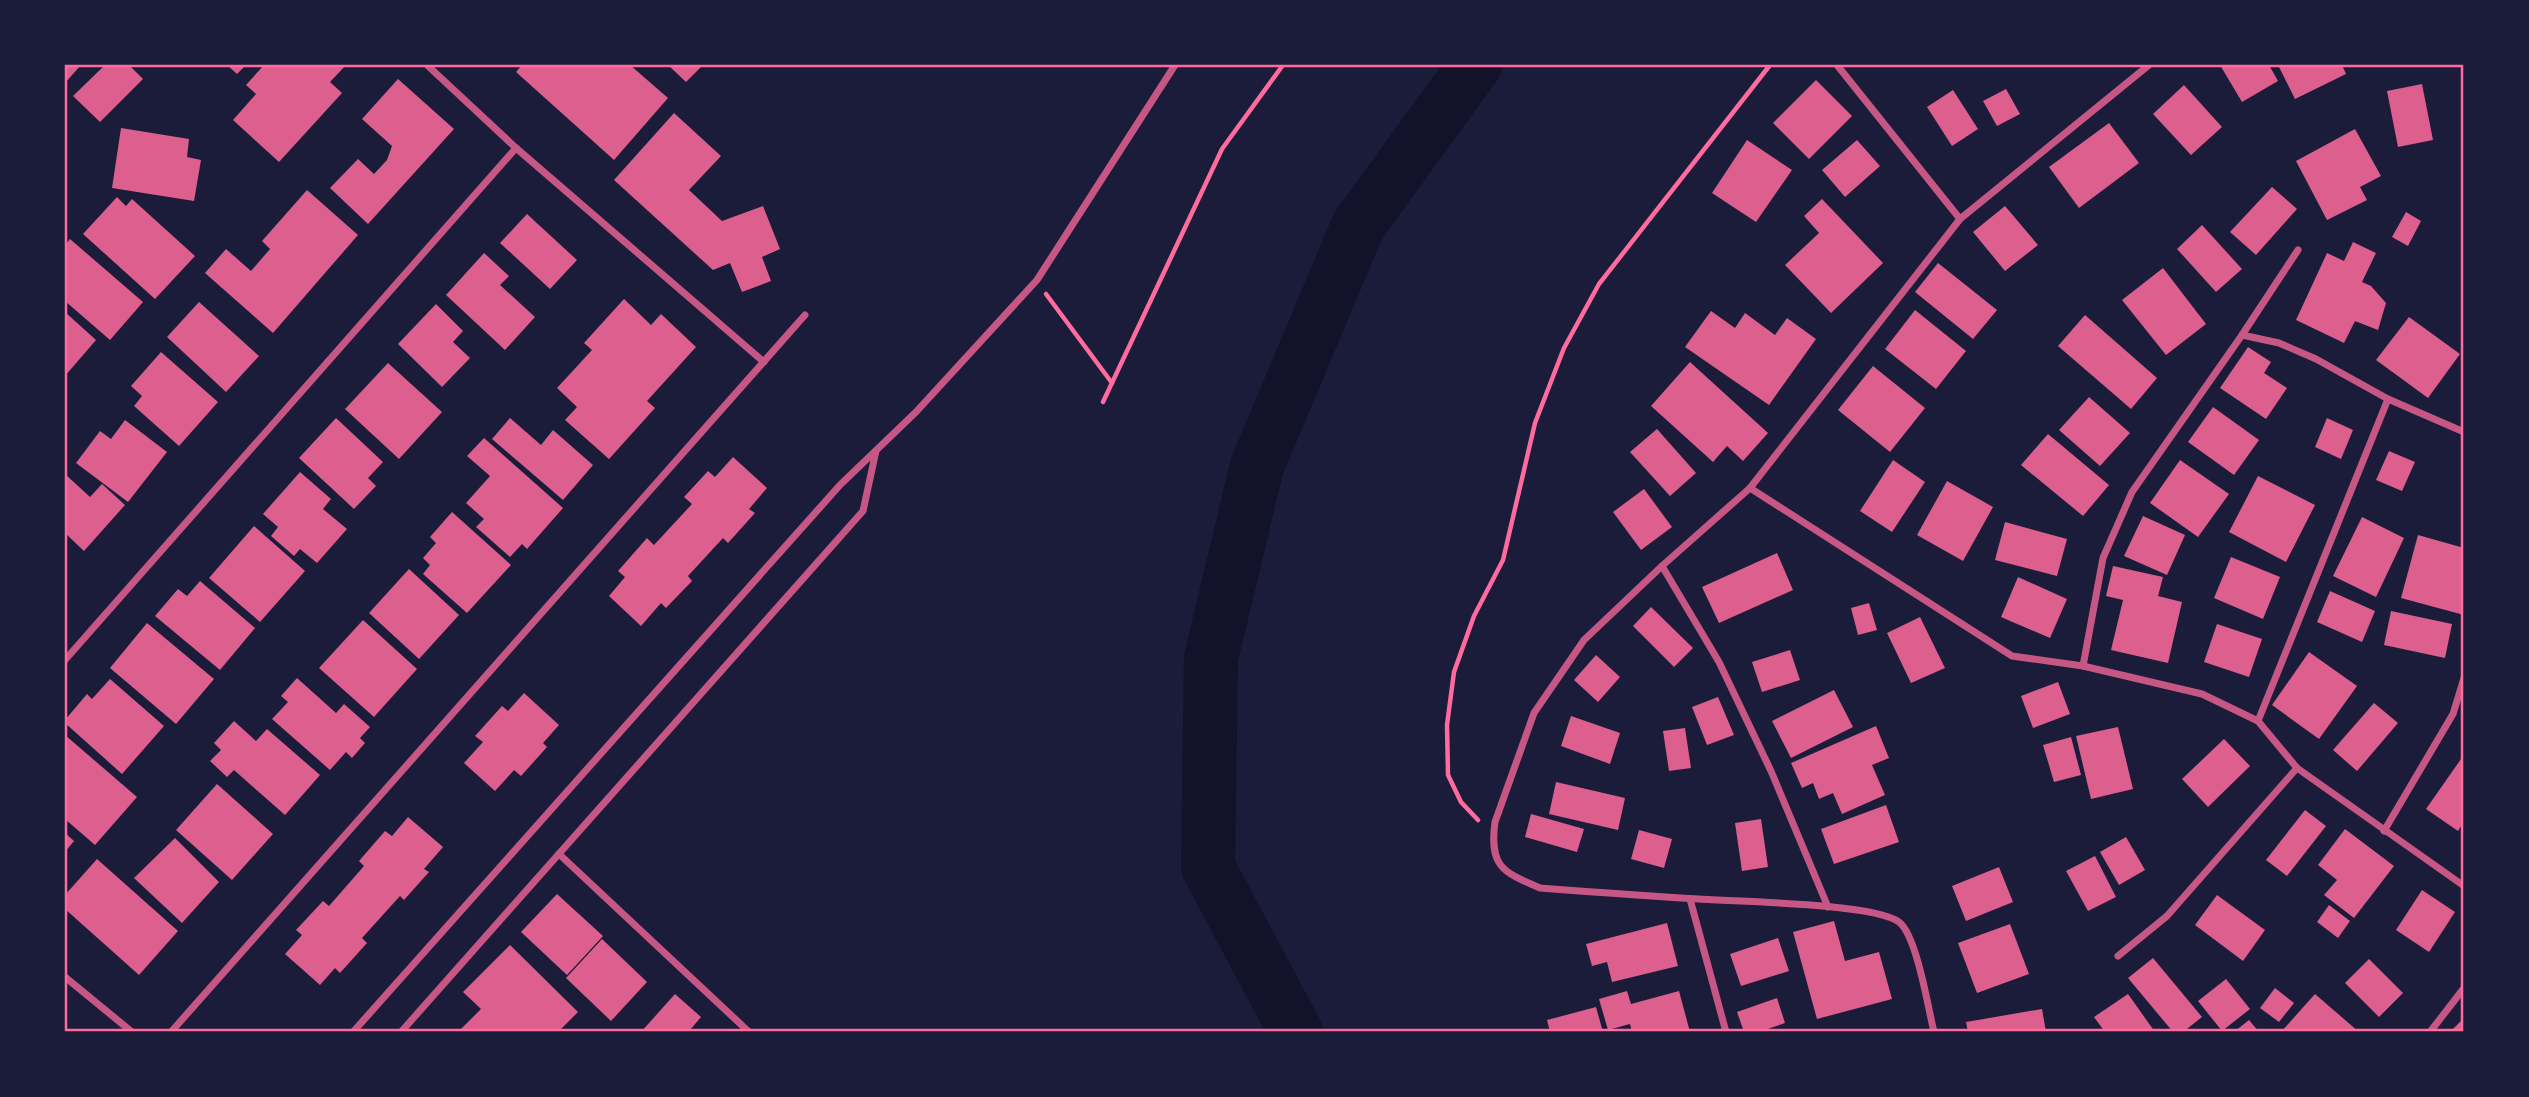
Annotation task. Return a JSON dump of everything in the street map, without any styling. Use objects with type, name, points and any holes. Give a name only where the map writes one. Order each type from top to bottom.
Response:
[{"type":"street","points":[[427,65],[516,148],[764,362]]},
{"type":"street","points":[[353,1032],[840,485],[916,412],[1037,280],[1175,65]]},
{"type":"street","points":[[1837,65],[1960,219]]},
{"type":"street","points":[[1934,1032],[1916,955],[1907,931],[1900,923],[1886,916],[1828,907],[1540,888],[1505,873],[1496,858],[1492,840],[1494,822],[1534,713],[1584,640],[1750,488],[1960,219],[2149,65]]},
{"type":"street","points":[[65,660],[516,148]]},
{"type":"street","points":[[2082,666],[2103,558],[2132,492],[2298,250]]},
{"type":"street","points":[[171,1032],[805,315]]},
{"type":"street","points":[[2242,335],[2279,343],[2316,359],[2388,399],[2464,432]]},
{"type":"street","points":[[2258,721],[2388,399]]},
{"type":"street","points":[[401,1032],[863,511],[877,450]]},
{"type":"street","points":[[1750,488],[2012,656],[2082,666],[2202,694],[2258,721],[2297,768],[2464,886]]},
{"type":"street","points":[[1662,566],[1719,662],[1771,771],[1828,907]]},
{"type":"street","points":[[2384,831],[2453,714],[2464,678]]},
{"type":"street","points":[[2118,956],[2167,916],[2297,768]]},
{"type":"street","points":[[559,854],[749,1032]]},
{"type":"street","points":[[1689,899],[1726,1032]]},
{"type":"street","points":[[65,977],[132,1032]]},
{"type":"street","points":[[2430,1032],[2464,988]]},
{"type":"path","points":[[1103,402],[1222,149],[1283,65]]},
{"type":"path","points":[[1494,822],[1479,820],[1461,802],[1448,775],[1447,725],[1454,672],[1474,616],[1503,559],[1535,423],[1564,348],[1600,284],[1770,65]]},
{"type":"path","points":[[1037,280],[1112,383]]},
{"type":"building","points":[[65,65],[81,65],[65,83]]},
{"type":"building","points":[[105,65],[129,65],[143,79],[100,122],[73,96]]},
{"type":"building","points":[[227,65],[246,65],[237,74]]},
{"type":"building","points":[[264,65],[346,65],[330,82],[342,93],[279,162],[233,120],[256,94],[246,85]]},
{"type":"building","points":[[522,65],[630,65],[668,98],[614,160],[516,72]]},
{"type":"building","points":[[668,65],[703,65],[686,82]]},
{"type":"building","points":[[2220,65],[2269,65],[2278,81],[2242,102]]},
{"type":"building","points":[[2278,65],[2342,65],[2346,74],[2295,99]]},
{"type":"building","points":[[398,79],[454,129],[368,224],[330,188],[358,159],[374,174],[387,160],[392,146],[362,119]]},
{"type":"building","points":[[1816,80],[1852,116],[1809,159],[1773,123]]},
{"type":"building","points":[[2422,84],[2433,140],[2398,147],[2387,91]]},
{"type":"building","points":[[2184,85],[2222,127],[2191,155],[2153,114]]},
{"type":"building","points":[[2006,89],[2020,114],[1997,126],[1983,101]]},
{"type":"building","points":[[1953,90],[1978,129],[1952,146],[1927,107]]},
{"type":"building","points":[[674,113],[721,156],[689,190],[722,221],[763,206],[780,249],[762,257],[771,281],[742,292],[730,263],[713,270],[614,180]]},
{"type":"building","points":[[2109,123],[2139,163],[2079,208],[2049,167]]},
{"type":"building","points":[[121,128],[189,139],[187,157],[201,160],[194,201],[112,188]]},
{"type":"building","points":[[2355,129],[2381,176],[2360,187],[2367,200],[2327,220],[2296,161]]},
{"type":"building","points":[[1747,140],[1792,170],[1756,222],[1712,193]]},
{"type":"building","points":[[1857,140],[1880,166],[1845,197],[1822,170]]},
{"type":"building","points":[[2272,187],[2297,209],[2256,255],[2230,232]]},
{"type":"building","points":[[307,190],[358,235],[273,333],[205,273],[226,249],[251,271],[270,249],[262,241]]},
{"type":"building","points":[[117,197],[126,206],[132,199],[195,256],[155,299],[83,234]]},
{"type":"building","points":[[1822,199],[1883,263],[1831,313],[1785,265],[1819,233],[1804,216]]},
{"type":"building","points":[[2005,206],[2038,245],[2005,271],[1973,232]]},
{"type":"building","points":[[2406,212],[2421,221],[2408,246],[2392,237]]},
{"type":"building","points":[[527,214],[577,260],[550,289],[500,243]]},
{"type":"building","points":[[2202,225],[2242,269],[2216,292],[2177,249]]},
{"type":"building","points":[[70,239],[143,302],[110,340],[65,301],[65,245]]},
{"type":"building","points":[[2353,242],[2376,253],[2362,282],[2371,286],[2386,303],[2378,330],[2355,321],[2344,343],[2296,320],[2327,253],[2344,261]]},
{"type":"building","points":[[484,253],[509,276],[500,285],[535,317],[505,350],[446,295]]},
{"type":"building","points":[[1938,263],[1997,310],[1973,339],[1915,292]]},
{"type":"building","points":[[2163,268],[2206,324],[2166,355],[2122,300]]},
{"type":"building","points":[[624,299],[651,325],[661,314],[696,347],[647,401],[655,408],[609,459],[565,420],[577,407],[557,388],[592,350],[584,343]]},
{"type":"building","points":[[199,302],[259,356],[226,392],[167,337]]},
{"type":"building","points":[[436,304],[463,331],[453,342],[470,358],[442,387],[398,344]]},
{"type":"building","points":[[1915,310],[1966,351],[1936,389],[1885,349]]},
{"type":"building","points":[[1711,311],[1735,328],[1745,313],[1775,335],[1787,318],[1816,339],[1769,405],[1685,347]]},
{"type":"building","points":[[65,312],[96,340],[65,376]]},
{"type":"building","points":[[2085,315],[2157,378],[2131,409],[2058,346]]},
{"type":"building","points":[[2409,317],[2460,354],[2428,398],[2376,360]]},
{"type":"building","points":[[2248,347],[2271,362],[2264,373],[2287,388],[2266,419],[2220,388]]},
{"type":"building","points":[[161,352],[218,402],[179,446],[134,406],[142,396],[131,386]]},
{"type":"building","points":[[1690,362],[1768,433],[1743,461],[1727,446],[1713,462],[1651,406]]},
{"type":"building","points":[[388,363],[442,412],[399,459],[345,409]]},
{"type":"building","points":[[1873,366],[1925,408],[1890,452],[1838,410]]},
{"type":"building","points":[[2089,397],[2130,433],[2100,466],[2059,430]]},
{"type":"building","points":[[2213,407],[2259,440],[2234,475],[2188,442]]},
{"type":"building","points":[[336,418],[383,462],[368,478],[376,486],[354,509],[299,458]]},
{"type":"building","points":[[510,418],[541,445],[553,430],[593,465],[563,500],[492,439]]},
{"type":"building","points":[[2327,418],[2353,430],[2341,459],[2315,447]]},
{"type":"building","points":[[125,420],[167,452],[128,502],[76,463],[100,431],[111,439]]},
{"type":"building","points":[[1657,429],[1696,473],[1670,496],[1630,452]]},
{"type":"building","points":[[2048,434],[2109,485],[2083,516],[2021,465]]},
{"type":"building","points":[[484,438],[563,508],[527,549],[522,544],[510,557],[476,527],[484,519],[466,503],[490,476],[467,456]]},
{"type":"building","points":[[2389,451],[2415,462],[2402,491],[2376,480]]},
{"type":"building","points":[[733,457],[767,488],[749,509],[755,513],[728,543],[723,538],[688,576],[692,581],[666,608],[661,603],[641,626],[609,596],[625,577],[618,571],[647,538],[654,545],[692,504],[684,497],[708,471],[715,477]]},
{"type":"building","points":[[1893,460],[1925,482],[1892,532],[1860,511]]},
{"type":"building","points":[[2180,460],[2229,494],[2198,537],[2150,503]]},
{"type":"building","points":[[300,472],[331,499],[323,509],[347,529],[317,563],[300,549],[294,556],[271,536],[278,527],[263,514]]},
{"type":"building","points":[[65,474],[90,497],[102,484],[125,505],[84,551],[65,533]]},
{"type":"building","points":[[2258,476],[2315,505],[2286,562],[2229,532]]},
{"type":"building","points":[[1947,481],[1993,507],[1963,561],[1917,535]]},
{"type":"building","points":[[1644,489],[1672,527],[1641,550],[1613,512]]},
{"type":"building","points":[[452,512],[511,565],[467,613],[423,574],[430,565],[423,558],[436,543],[430,537]]},
{"type":"building","points":[[2143,516],[2185,535],[2167,575],[2124,556]]},
{"type":"building","points":[[2362,517],[2404,538],[2376,597],[2333,576]]},
{"type":"building","points":[[2005,522],[2067,539],[2057,576],[1995,560]]},
{"type":"building","points":[[254,526],[305,571],[260,622],[209,578]]},
{"type":"building","points":[[2418,535],[2464,548],[2464,615],[2401,598]]},
{"type":"building","points":[[1777,553],[1793,590],[1719,623],[1702,587]]},
{"type":"building","points":[[2231,557],[2280,577],[2263,619],[2214,598]]},
{"type":"building","points":[[2113,566],[2163,577],[2158,596],[2182,602],[2168,663],[2111,650],[2123,600],[2106,596]]},
{"type":"building","points":[[409,569],[459,615],[419,659],[369,613]]},
{"type":"building","points":[[2018,577],[2067,599],[2050,638],[2001,617]]},
{"type":"building","points":[[200,581],[255,628],[220,670],[155,616],[178,589],[187,596]]},
{"type":"building","points":[[2330,591],[2375,611],[2362,642],[2317,622]]},
{"type":"building","points":[[1869,603],[1877,630],[1858,635],[1851,608]]},
{"type":"building","points":[[1651,607],[1693,648],[1674,667],[1633,626]]},
{"type":"building","points":[[2391,611],[2452,624],[2445,658],[2384,645]]},
{"type":"building","points":[[1920,617],[1945,668],[1911,683],[1887,633]]},
{"type":"building","points":[[363,620],[417,669],[374,717],[319,668]]},
{"type":"building","points":[[147,623],[214,679],[176,724],[110,668]]},
{"type":"building","points":[[2217,624],[2262,639],[2249,677],[2204,662]]},
{"type":"building","points":[[1790,650],[1800,680],[1762,692],[1752,662]]},
{"type":"building","points":[[2309,652],[2357,686],[2319,739],[2272,705]]},
{"type":"building","points":[[1596,655],[1620,677],[1598,702],[1574,680]]},
{"type":"building","points":[[297,678],[336,713],[344,704],[370,727],[360,738],[365,743],[352,758],[346,752],[330,770],[272,719],[288,702],[281,696]]},
{"type":"building","points":[[110,679],[164,726],[122,774],[65,723],[87,694],[92,699]]},
{"type":"building","points":[[2058,682],[2070,714],[2033,728],[2021,696]]},
{"type":"building","points":[[1834,690],[1853,727],[1791,758],[1772,721]]},
{"type":"building","points":[[524,693],[559,725],[543,743],[547,747],[521,776],[514,770],[495,791],[464,763],[483,742],[475,736],[502,706],[508,711]]},
{"type":"building","points":[[1718,697],[1734,735],[1707,745],[1692,707]]},
{"type":"building","points":[[2374,703],[2398,723],[2357,771],[2333,750]]},
{"type":"building","points":[[1571,716],[1620,733],[1610,764],[1561,746]]},
{"type":"building","points":[[234,721],[256,741],[267,729],[320,775],[285,815],[234,770],[227,777],[210,761],[221,750],[214,743]]},
{"type":"building","points":[[1876,726],[1889,758],[1872,765],[1885,795],[1842,814],[1833,793],[1819,799],[1813,783],[1802,788],[1791,763]]},
{"type":"building","points":[[2118,727],[2133,789],[2091,799],[2076,736]]},
{"type":"building","points":[[1685,728],[1691,768],[1669,771],[1663,731]]},
{"type":"building","points":[[65,735],[137,797],[95,845],[65,819]]},
{"type":"building","points":[[2071,737],[2081,775],[2054,782],[2043,745]]},
{"type":"building","points":[[2224,739],[2250,766],[2208,807],[2182,779]]},
{"type":"building","points":[[2461,759],[2464,761],[2464,821],[2458,831],[2426,809]]},
{"type":"building","points":[[1556,782],[1625,798],[1618,830],[1549,814]]},
{"type":"building","points":[[217,784],[273,834],[232,880],[176,830]]},
{"type":"building","points":[[1886,805],[1899,842],[1834,864],[1821,829]]},
{"type":"building","points":[[2305,810],[2326,826],[2287,876],[2266,860]]},
{"type":"building","points":[[1531,814],[1584,829],[1577,852],[1525,837]]},
{"type":"building","points":[[408,817],[443,847],[424,869],[429,872],[404,900],[400,896],[362,938],[367,943],[340,973],[335,968],[320,985],[285,954],[302,935],[296,930],[323,901],[329,906],[364,866],[359,861],[385,831],[392,836]]},
{"type":"building","points":[[1761,819],[1768,867],[1742,871],[1735,823]]},
{"type":"building","points":[[2345,829],[2394,866],[2354,918],[2324,895],[2337,880],[2318,865]]},
{"type":"building","points":[[1639,830],[1672,839],[1664,868],[1631,859]]},
{"type":"building","points":[[65,833],[74,841],[65,852]]},
{"type":"building","points":[[2126,837],[2145,870],[2119,885],[2100,852]]},
{"type":"building","points":[[175,838],[219,882],[182,923],[134,878]]},
{"type":"building","points":[[2095,856],[2116,897],[2088,911],[2066,871]]},
{"type":"building","points":[[97,859],[178,931],[139,975],[65,909],[65,895]]},
{"type":"building","points":[[1999,867],[2013,902],[1966,921],[1952,886]]},
{"type":"building","points":[[2422,890],[2455,912],[2429,952],[2396,930]]},
{"type":"building","points":[[557,894],[603,936],[567,975],[521,932]]},
{"type":"building","points":[[2217,895],[2265,930],[2243,961],[2195,925]]},
{"type":"building","points":[[2329,905],[2350,921],[2338,938],[2317,922]]},
{"type":"building","points":[[1834,921],[1845,961],[1879,952],[1892,999],[1817,1019],[1793,932]]},
{"type":"building","points":[[1667,923],[1678,966],[1612,982],[1607,962],[1592,966],[1586,944]]},
{"type":"building","points":[[2010,924],[2029,974],[1977,993],[1958,943]]},
{"type":"building","points":[[1778,938],[1789,971],[1741,986],[1730,954]]},
{"type":"building","points":[[602,939],[647,982],[611,1021],[566,978]]},
{"type":"building","points":[[510,945],[578,1012],[558,1032],[458,1032],[481,1009],[463,992]]},
{"type":"building","points":[[2153,958],[2202,1017],[2183,1032],[2173,1032],[2128,978]]},
{"type":"building","points":[[2369,959],[2403,993],[2379,1017],[2345,983]]},
{"type":"building","points":[[2226,979],[2250,1009],[2222,1031],[2198,1001]]},
{"type":"building","points":[[2275,988],[2294,1003],[2279,1022],[2260,1008]]},
{"type":"building","points":[[1627,991],[1631,1004],[1679,991],[1690,1032],[1632,1032],[1630,1024],[1608,1030],[1599,999]]},
{"type":"building","points":[[675,994],[701,1017],[690,1030],[693,1032],[641,1032]]},
{"type":"building","points":[[2128,994],[2155,1032],[2105,1032],[2094,1017]]},
{"type":"building","points":[[2315,994],[2359,1032],[2281,1032]]},
{"type":"building","points":[[1777,998],[1785,1023],[1759,1032],[1744,1032],[1737,1012]]},
{"type":"building","points":[[1596,1007],[1603,1032],[1550,1032],[1547,1020]]},
{"type":"building","points":[[2042,1009],[2046,1032],[1968,1032],[1966,1022]]},
{"type":"building","points":[[2463,1019],[2464,1032],[2450,1032]]},
{"type":"building","points":[[2249,1020],[2259,1032],[2234,1032]]},
{"type":"waterway","points":[[1296,1032],[1208,867],[1211,658],[1257,466],[1358,226],[1475,65]]}]
